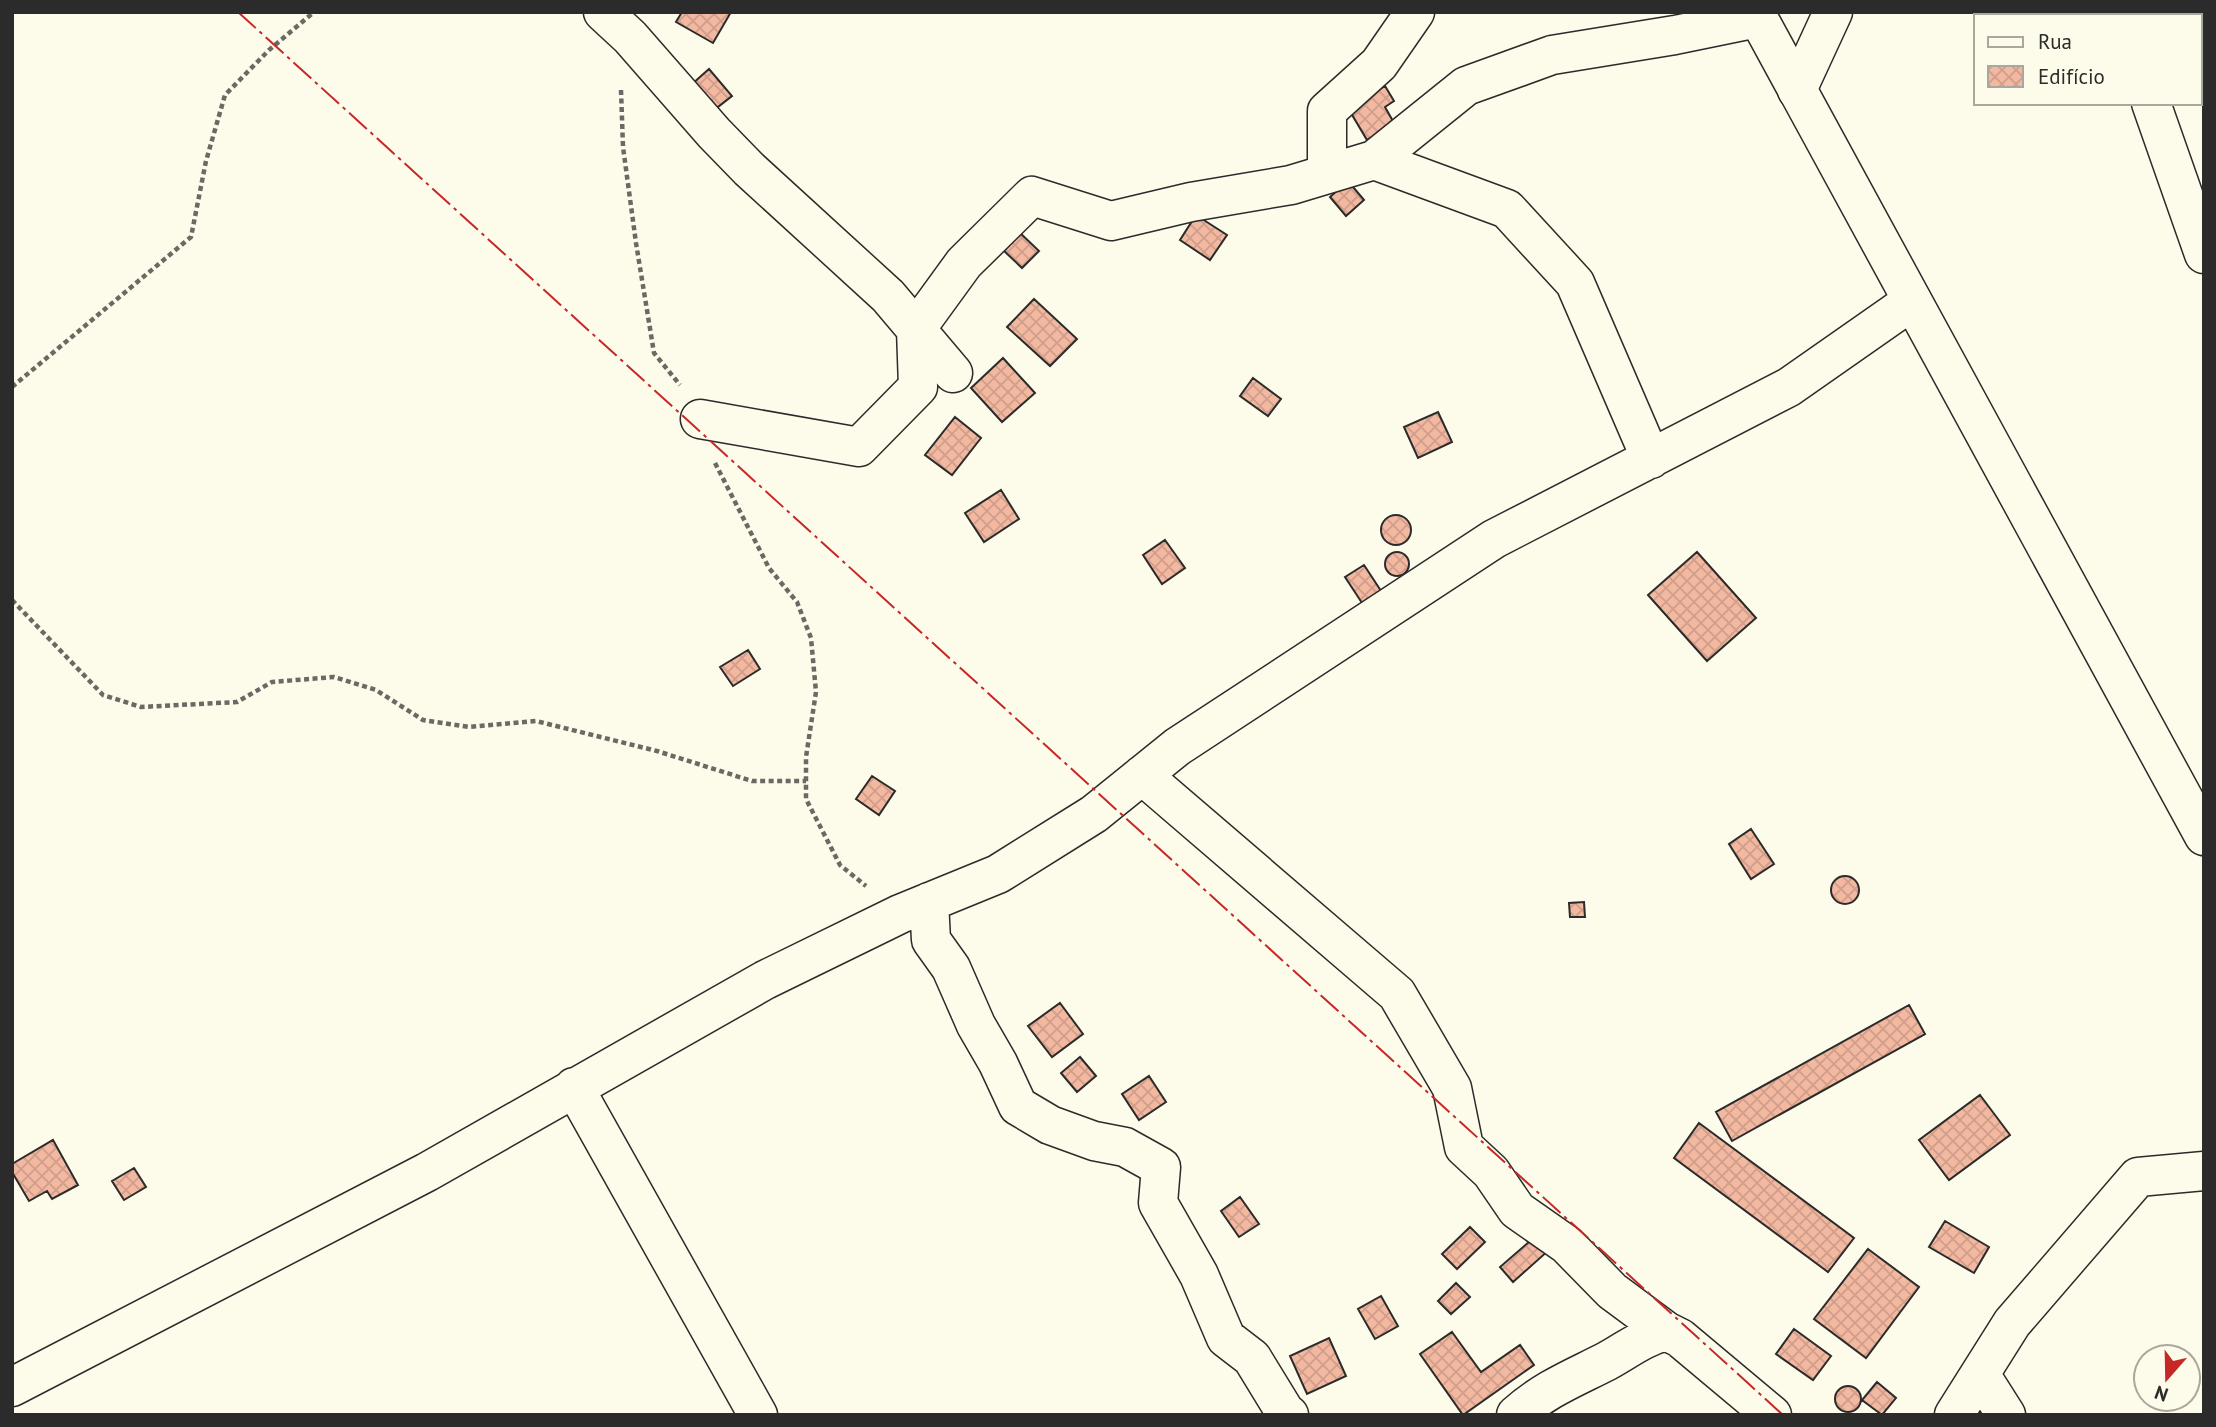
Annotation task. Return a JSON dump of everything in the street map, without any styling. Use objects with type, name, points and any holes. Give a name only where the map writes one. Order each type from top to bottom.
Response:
[{"type":"main road","points":[[1327,174],[1327,110],[1379,64],[1415,12]]},
{"type":"main road","points":[[1797,90],[1833,12]]},
{"type":"main road","points":[[700,419],[859,447],[918,387],[916,329],[964,262],[1032,196],[1111,221],[1191,202],[1291,185],[1374,160],[1466,86],[1552,55],[1675,35],[1757,15],[2204,836]]},
{"type":"main road","points":[[617,24],[749,169],[888,296],[953,373]]},
{"type":"main road","points":[[2152,105],[2204,254]]},
{"type":"main road","points":[[1374,160],[1507,209],[1575,283],[1651,458]]},
{"type":"main road","points":[[12,1387],[427,1172],[765,979],[914,908],[998,874],[1094,814],[1177,747],[1494,539],[1789,387],[1912,301]]},
{"type":"main road","points":[[1142,775],[1397,994],[1452,1088],[1464,1147],[1491,1172],[1517,1210],[1567,1245],[1612,1291],[1666,1331],[1680,1338],[1772,1415]]},
{"type":"main road","points":[[914,908],[931,940],[951,968],[976,1025],[1018,1106],[1050,1125],[1094,1141],[1125,1147],[1161,1167],[1158,1203],[1199,1275],[1226,1338],[1252,1358],[1289,1415]]},
{"type":"main road","points":[[574,1087],[758,1415]]},
{"type":"main road","points":[[1954,1415],[2012,1323],[2138,1177],[2204,1171]]},
{"type":"main road","points":[[1516,1415],[1536,1397],[1607,1361],[1643,1338],[1666,1331]]},
{"type":"main road","points":[[1980,1374],[2006,1415]]},
{"type":"path","points":[[12,387],[191,237],[206,161],[225,95],[269,50],[314,12]]},
{"type":"path","points":[[617,24],[623,147],[654,353],[695,405],[716,465],[769,568],[797,602],[811,638],[816,692],[806,757],[806,799],[839,865],[914,908]]},
{"type":"path","points":[[12,600],[103,695],[141,707],[237,702],[272,682],[334,677],[376,690],[423,720],[469,727],[536,721],[669,754],[752,781],[806,781]]},
{"type":"building","points":[[682,12],[731,12],[713,43],[676,22]]},
{"type":"building","points":[[709,69],[732,96],[714,110],[692,84]]},
{"type":"building","points":[[1385,86],[1394,101],[1385,107],[1394,123],[1367,140],[1348,108]]},
{"type":"building","points":[[1348,181],[1364,200],[1346,216],[1330,197]]},
{"type":"building","points":[[1196,215],[1227,235],[1210,260],[1180,240]]},
{"type":"building","points":[[1018,231],[1039,251],[1022,268],[1002,249]]},
{"type":"building","points":[[1034,299],[1077,339],[1050,366],[1007,327]]},
{"type":"building","points":[[1003,358],[1035,393],[1002,422],[971,388]]},
{"type":"building","points":[[1253,378],[1281,399],[1268,416],[1240,396]]},
{"type":"building","points":[[1438,412],[1452,442],[1418,458],[1404,427]]},
{"type":"building","points":[[955,417],[981,438],[952,475],[925,455]]},
{"type":"building","points":[[1001,490],[1019,519],[984,542],[965,513]]},
{"type":"building","points":[[1396,515],[1406,520],[1411,530],[1406,540],[1396,545],[1386,540],[1381,530],[1386,520]]},
{"type":"building","points":[[1165,540],[1185,568],[1162,584],[1143,555]]},
{"type":"building","points":[[1397,552],[1406,555],[1409,564],[1406,573],[1397,576],[1388,573],[1385,564],[1388,555]]},
{"type":"building","points":[[1697,552],[1756,618],[1707,661],[1648,595]]},
{"type":"building","points":[[1364,565],[1383,594],[1364,606],[1345,577]]},
{"type":"building","points":[[748,650],[760,669],[733,686],[720,667]]},
{"type":"building","points":[[872,776],[895,791],[879,815],[856,799]]},
{"type":"building","points":[[1751,829],[1774,864],[1751,879],[1729,844]]},
{"type":"building","points":[[1845,876],[1855,880],[1859,890],[1855,900],[1845,904],[1835,900],[1831,890],[1835,880]]},
{"type":"building","points":[[1584,902],[1585,917],[1570,917],[1569,903]]},
{"type":"building","points":[[1060,1003],[1083,1034],[1052,1057],[1028,1026]]},
{"type":"building","points":[[1909,1005],[1925,1034],[1732,1141],[1716,1112]]},
{"type":"building","points":[[1080,1057],[1096,1076],[1077,1092],[1061,1073]]},
{"type":"building","points":[[1149,1076],[1166,1102],[1139,1120],[1122,1094]]},
{"type":"building","points":[[1980,1095],[2010,1135],[1949,1180],[1919,1140]]},
{"type":"building","points":[[1699,1123],[1854,1238],[1828,1272],[1674,1158]]},
{"type":"building","points":[[53,1140],[78,1185],[52,1199],[47,1191],[29,1201],[12,1172],[12,1164]]},
{"type":"building","points":[[134,1168],[146,1187],[124,1200],[112,1181]]},
{"type":"building","points":[[1240,1197],[1259,1224],[1239,1237],[1221,1211]]},
{"type":"building","points":[[1945,1221],[1989,1247],[1974,1273],[1929,1247]]},
{"type":"building","points":[[1470,1227],[1485,1242],[1457,1269],[1442,1254]]},
{"type":"building","points":[[1537,1235],[1549,1250],[1513,1282],[1500,1267]]},
{"type":"building","points":[[1868,1249],[1919,1287],[1866,1358],[1814,1319]]},
{"type":"building","points":[[1456,1283],[1470,1297],[1451,1314],[1438,1301]]},
{"type":"building","points":[[1381,1296],[1398,1326],[1375,1339],[1358,1309]]},
{"type":"building","points":[[1794,1329],[1831,1356],[1813,1380],[1776,1354]]},
{"type":"building","points":[[1452,1332],[1481,1372],[1520,1345],[1534,1365],[1463,1415],[1420,1354]]},
{"type":"building","points":[[1329,1338],[1346,1376],[1307,1394],[1290,1356]]},
{"type":"building","points":[[1877,1382],[1896,1398],[1882,1415],[1862,1400]]},
{"type":"building","points":[[1848,1386],[1857,1390],[1861,1399],[1857,1408],[1848,1412],[1839,1408],[1835,1399],[1839,1390]]},
{"type":"power","points":[[238,12],[1783,1415]]}]
